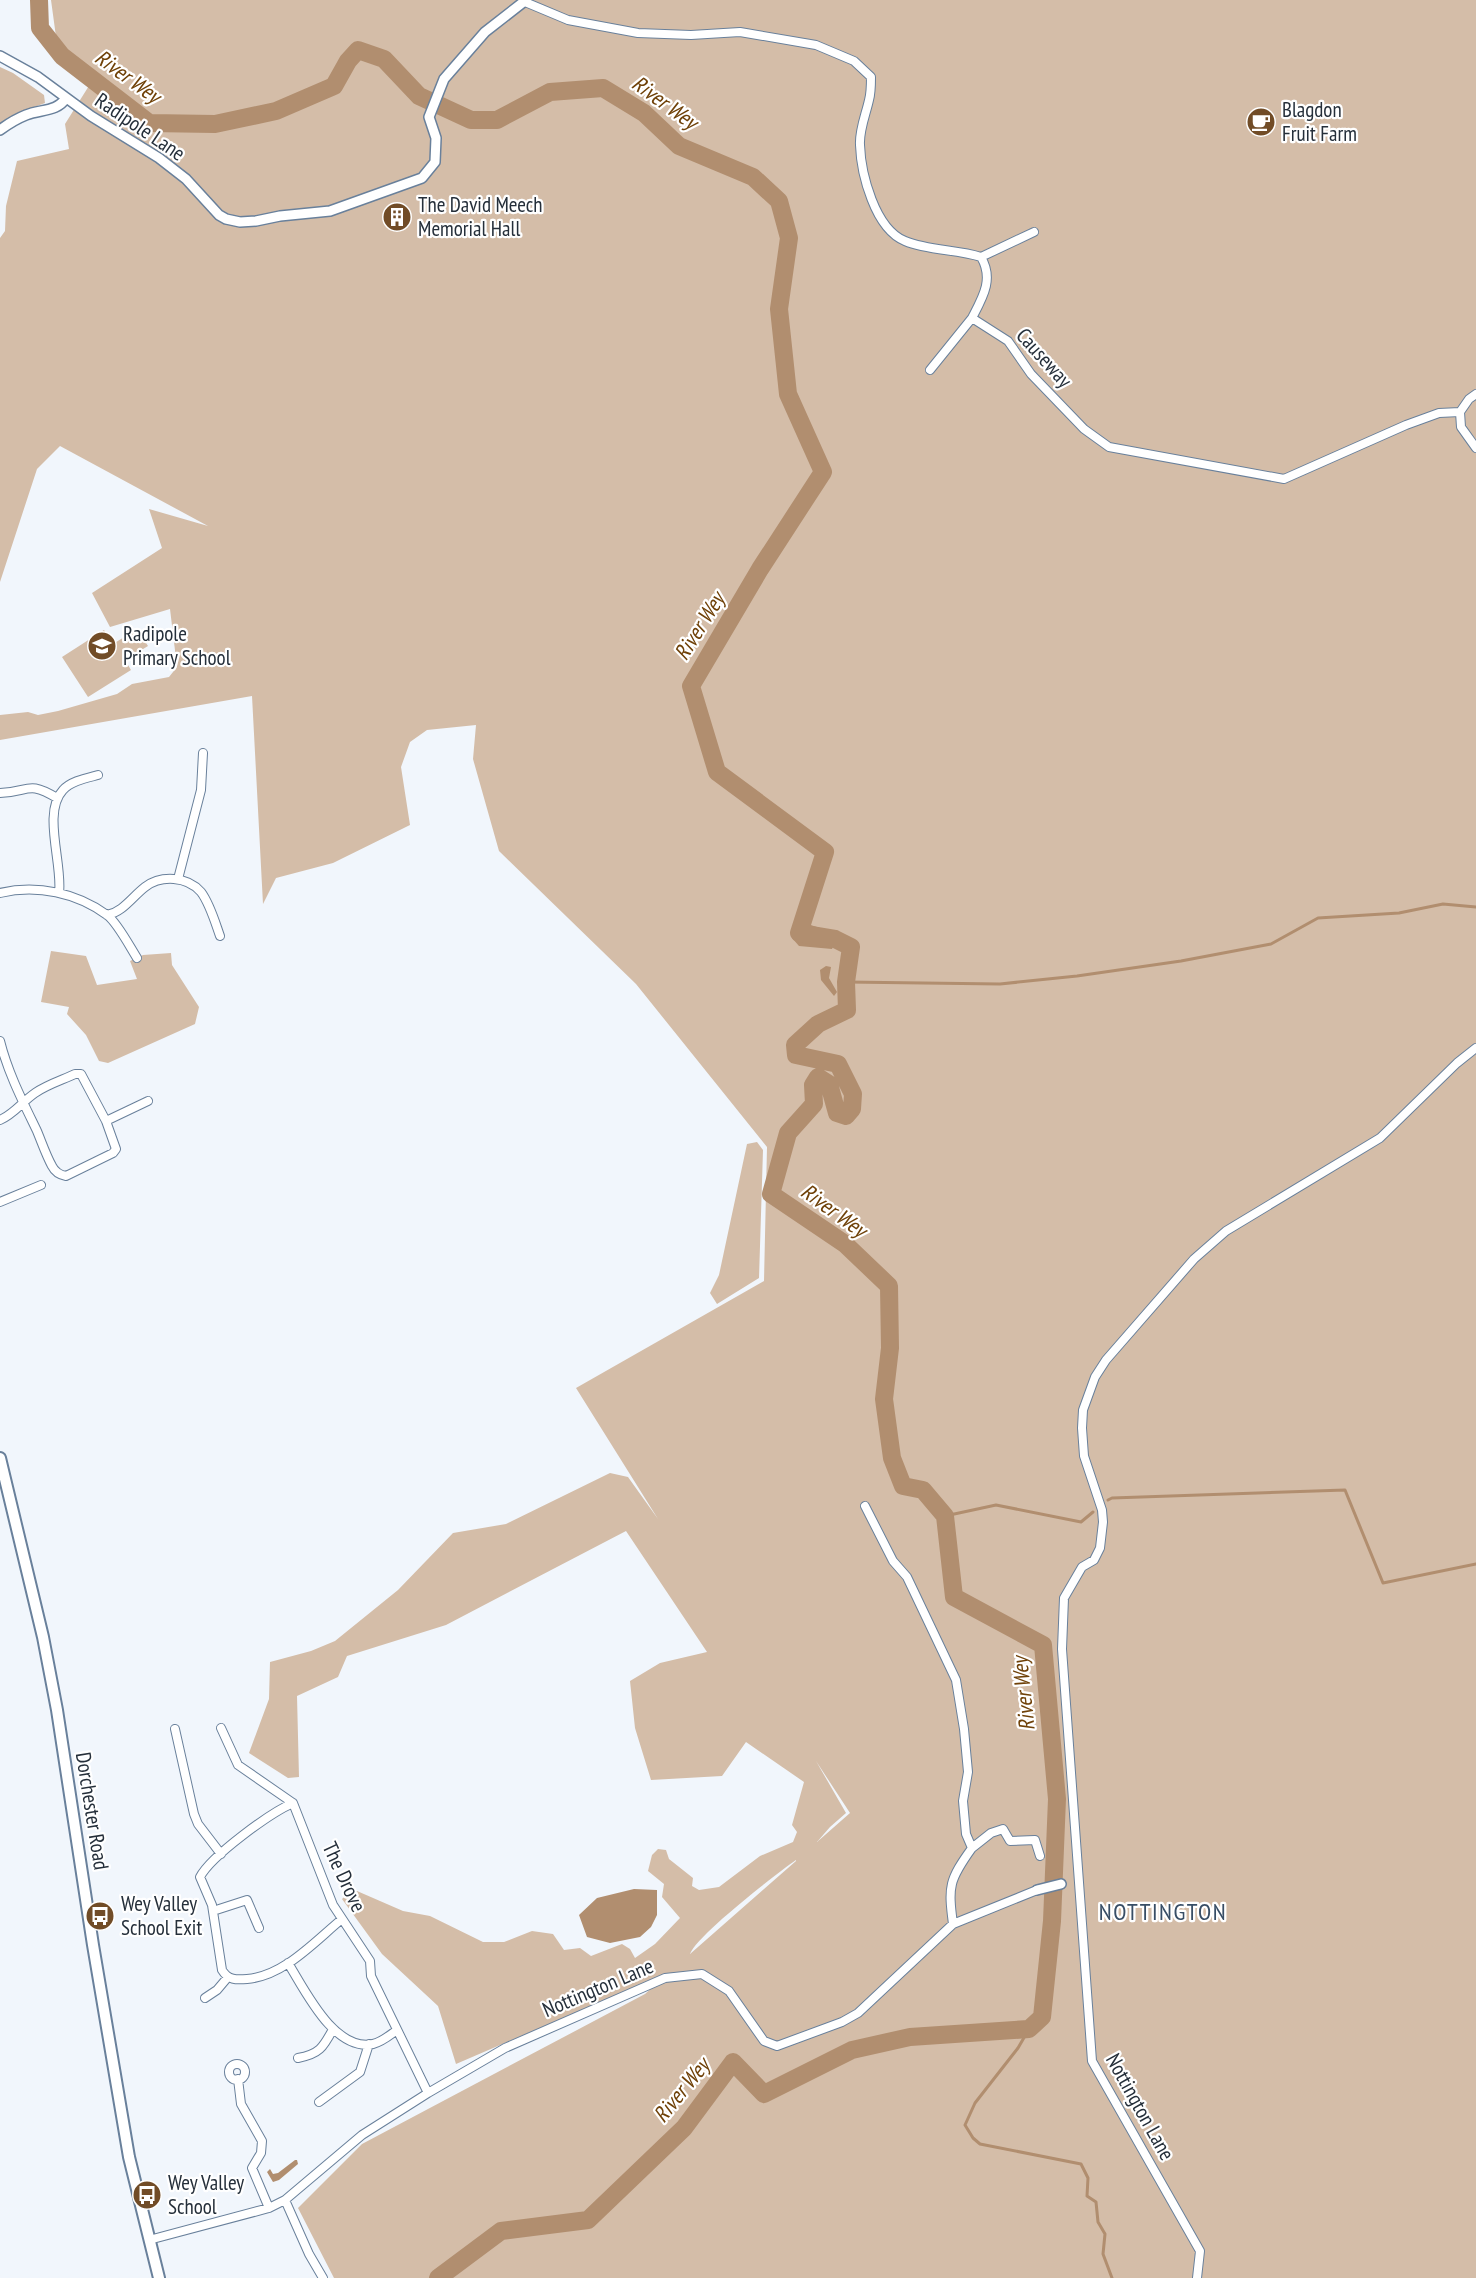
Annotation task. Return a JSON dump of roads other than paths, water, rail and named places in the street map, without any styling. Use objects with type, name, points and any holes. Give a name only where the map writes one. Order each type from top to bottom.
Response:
[{"type":"main road","name":"Dorchester Road","points":[[0,1458],[45,1647],[129,2157],[159,2278]]},
{"type":"street","name":"Radipole Lane","points":[[0,130],[12,121],[28,114],[55,109],[66,98],[159,158],[186,179],[219,215],[226,219],[246,222],[330,211],[422,178],[430,170],[436,154],[436,138],[429,117],[444,79],[485,32],[526,1]]},
{"type":"street","points":[[526,1],[568,20],[638,33],[690,35],[740,32],[816,45],[854,61],[871,77],[870,97],[859,143],[865,174],[875,208],[892,233],[904,241],[981,257],[1034,232]]},
{"type":"street","points":[[0,56],[38,77],[66,98]]},
{"type":"street","points":[[930,370],[972,318],[984,293],[988,278],[987,267],[981,257]]},
{"type":"street","name":"Causeway","points":[[972,318],[1008,341],[1031,374],[1084,429],[1109,447],[1284,479],[1406,425],[1439,413],[1460,412]]},
{"type":"street","points":[[1476,394],[1469,399],[1460,412],[1461,427],[1476,448]]},
{"type":"street","points":[[178,879],[201,790],[203,753]]},
{"type":"street","points":[[59,893],[54,826],[57,798],[64,788],[82,779],[98,775]]},
{"type":"street","points":[[0,793],[33,787],[40,788],[57,798]]},
{"type":"street","points":[[107,915],[115,913],[152,883],[178,879],[200,891],[220,936]]},
{"type":"street","points":[[0,893],[25,889],[59,893],[88,903],[107,915],[137,958]]},
{"type":"street","points":[[0,1041],[9,1070],[24,1103],[52,1167],[62,1176],[113,1153],[116,1145],[81,1074],[75,1074],[36,1092],[24,1103],[10,1116],[0,1120]]},
{"type":"street","name":"Nottington Lane","points":[[1197,2278],[1200,2251],[1092,2061],[1062,1649],[1064,1598],[1082,1568],[1094,1560],[1100,1548],[1104,1522],[1084,1456],[1083,1410],[1095,1377],[1106,1360],[1194,1259],[1226,1231],[1380,1138],[1457,1063],[1476,1048]]},
{"type":"street","points":[[106,1121],[148,1101]]},
{"type":"street","points":[[0,1202],[41,1185]]},
{"type":"street","points":[[865,1506],[893,1561],[907,1577],[956,1680],[968,1772],[963,1801],[966,1834],[972,1848]]},
{"type":"street","points":[[221,1728],[238,1765],[293,1803]]},
{"type":"street","points":[[175,1729],[194,1814],[198,1824],[221,1854]]},
{"type":"street","points":[[293,1803],[278,1809],[221,1854],[206,1866],[200,1877],[213,1911],[222,1970],[233,1980],[272,1974],[342,1919]]},
{"type":"street","name":"The Drove","points":[[293,1803],[333,1905],[370,1960],[371,1976],[428,2093]]},
{"type":"street","points":[[953,1924],[949,1893],[957,1869],[972,1848],[991,1833],[1003,1829],[1010,1840],[1035,1840],[1040,1857]]},
{"type":"street","points":[[1037,1890],[1061,1884],[1078,1887]]},
{"type":"street","name":"Nottington Lane","points":[[149,2240],[268,2208],[285,2200],[362,2135],[505,2048],[665,1978],[702,1974],[729,1991],[764,2042],[777,2046],[842,2022],[858,2013],[953,1924],[1037,1890]]},
{"type":"street","points":[[213,1911],[247,1900],[259,1928]]},
{"type":"street","points":[[288,1963],[325,2020],[348,2040],[359,2044],[369,2044],[382,2040],[397,2030]]},
{"type":"street","points":[[205,1998],[217,1990],[228,1977]]},
{"type":"street","points":[[298,2058],[314,2055],[324,2045],[333,2029]]},
{"type":"street","points":[[319,2102],[360,2072],[369,2044]]},
{"type":"street","points":[[238,2079],[241,2104],[262,2141],[261,2153],[252,2168],[268,2208]]},
{"type":"street","points":[[285,2200],[309,2254],[323,2278]]},
{"type":"waterway","name":"River Wey","points":[[39,0],[40,28],[62,56],[149,123],[215,124],[276,111],[334,86],[348,61],[358,50],[384,59],[419,96],[471,120],[497,120],[550,92],[603,88],[644,113],[679,146],[753,177],[779,201],[789,238],[779,309],[788,394],[823,472],[760,569],[691,686],[717,772],[825,852],[799,933],[835,939],[851,947],[846,982],[847,1010],[818,1024],[795,1045],[796,1055],[838,1064],[853,1094],[852,1109],[846,1116],[837,1113],[829,1084],[818,1077],[813,1085],[814,1104],[788,1133],[771,1194],[845,1244],[889,1286],[890,1348],[884,1399],[892,1458],[903,1486],[923,1490],[945,1516],[954,1597],[1043,1645],[1057,1799],[1052,1921],[1042,2017],[1029,2029],[910,2037],[852,2050],[764,2094],[733,2062],[684,2128],[588,2220],[501,2231],[438,2278]]},
{"type":"waterway","points":[[846,982],[1000,984],[1077,976],[1181,961],[1271,944],[1318,918],[1399,913],[1443,904],[1476,907]]},
{"type":"waterway","points":[[1108,1500],[1112,1498],[1345,1490],[1383,1583],[1476,1564]]},
{"type":"waterway","points":[[945,1516],[996,1505],[1081,1522],[1093,1512]]},
{"type":"waterway","points":[[1029,2029],[1018,2048],[975,2103],[965,2125],[980,2144],[1081,2164],[1088,2178],[1087,2196],[1096,2202],[1098,2222],[1105,2234],[1103,2254],[1112,2278]]},
{"type":"place","name":"Blagdon Fruit Farm","points":[[1261,122]]},
{"type":"place","name":"The David Meech Memorial Hall","points":[[397,217]]},
{"type":"place","name":"Radipole Primary School","points":[[102,646]]},
{"type":"place","name":"Wey Valley School Exit","points":[[100,1916]]},
{"type":"place","name":"Wey Valley School","points":[[147,2195]]},
{"type":"district","name":"NOTTINGTON","points":[[1163,1912]]}]
